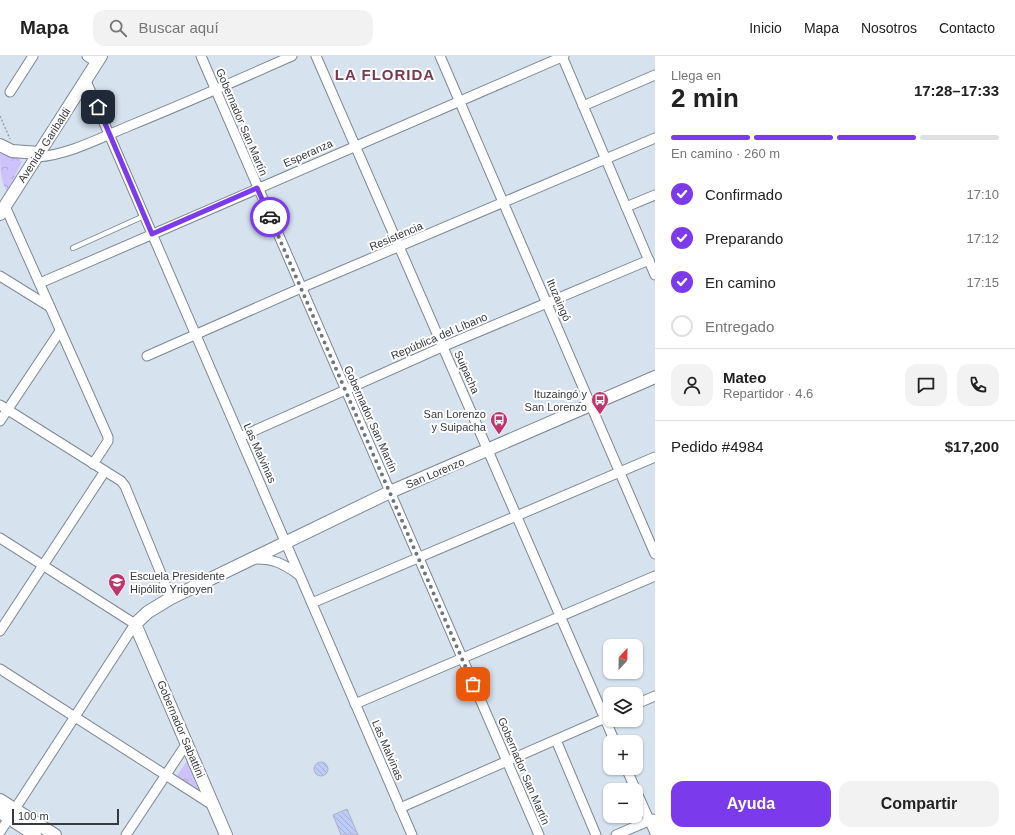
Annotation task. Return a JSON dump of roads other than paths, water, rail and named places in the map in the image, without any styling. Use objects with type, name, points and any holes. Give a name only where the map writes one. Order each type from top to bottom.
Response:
[{"type":"main road","name":"Avenida Garibaldi","points":[[3,210],[99,59]]},
{"type":"main road","points":[[0,145],[16,152],[36,157]]},
{"type":"main road","points":[[0,194],[3,210]]},
{"type":"main road","name":"San Lorenzo","points":[[135,624],[148,612],[171,598],[390,492],[655,377]]},
{"type":"main road","name":"Gobernador Sabattini","points":[[135,624],[226,835]]},
{"type":"main road","points":[[0,800],[8,813],[35,835]]},
{"type":"main road","points":[[8,813],[55,835]]},
{"type":"street","points":[[10,92],[33,56]]},
{"type":"street","points":[[87,56],[99,59]]},
{"type":"street","name":"Gobernador San Martín","points":[[200,56],[539,835]]},
{"type":"street","points":[[36,157],[53,156],[110,134],[215,91],[292,56]]},
{"type":"street","name":"Suipacha","points":[[316,56],[560,617],[603,708]]},
{"type":"street","name":"Ituzaingó","points":[[440,56],[655,554]]},
{"type":"street","points":[[562,56],[655,275]]},
{"type":"street","name":"Esperanza","points":[[40,283],[562,56]]},
{"type":"street","points":[[583,106],[655,75]]},
{"type":"street","name":"Las Malvinas","points":[[86,81],[412,835]]},
{"type":"street","name":"Resistencia","points":[[147,356],[301,288],[399,248],[503,202],[606,160],[655,138]]},
{"type":"street","points":[[626,207],[655,195]]},
{"type":"street","points":[[3,210],[40,283],[60,332],[108,437],[108,441],[93,464]]},
{"type":"street","name":"República del Líbano","points":[[240,436],[346,391],[442,346],[547,304],[649,260]]},
{"type":"street","points":[[0,276],[50,307]]},
{"type":"street","points":[[0,421],[4,407],[60,332]]},
{"type":"street","points":[[4,407],[121,481],[125,486],[171,598]]},
{"type":"street","points":[[312,603],[619,471],[655,457]]},
{"type":"street","points":[[0,631],[105,471]]},
{"type":"street","points":[[0,538],[135,624],[75,716],[8,813],[0,832]]},
{"type":"street","points":[[251,559],[273,560],[282,563],[300,576]]},
{"type":"street","points":[[355,704],[655,576]]},
{"type":"street","points":[[0,669],[214,806]]},
{"type":"street","points":[[643,701],[655,696]]},
{"type":"street","points":[[400,808],[603,719]]},
{"type":"street","points":[[556,740],[596,835]]},
{"type":"street","points":[[126,835],[187,743]]},
{"type":"street","points":[[630,775],[652,819],[655,833]]},
{"type":"street","points":[[616,835],[652,819]]},
{"type":"lane","points":[[72,248],[144,216]]},
{"type":"place","name":"Ituzaingó y San Lorenzo","points":[[600,415]]},
{"type":"place","name":"San Lorenzo y Suipacha","points":[[499,435]]},
{"type":"place","name":"Escuela Presidente Hipólito Yrigoyen","points":[[117,597]]},
{"type":"district","name":"LA FLORIDA","points":[[385,75]]}]
